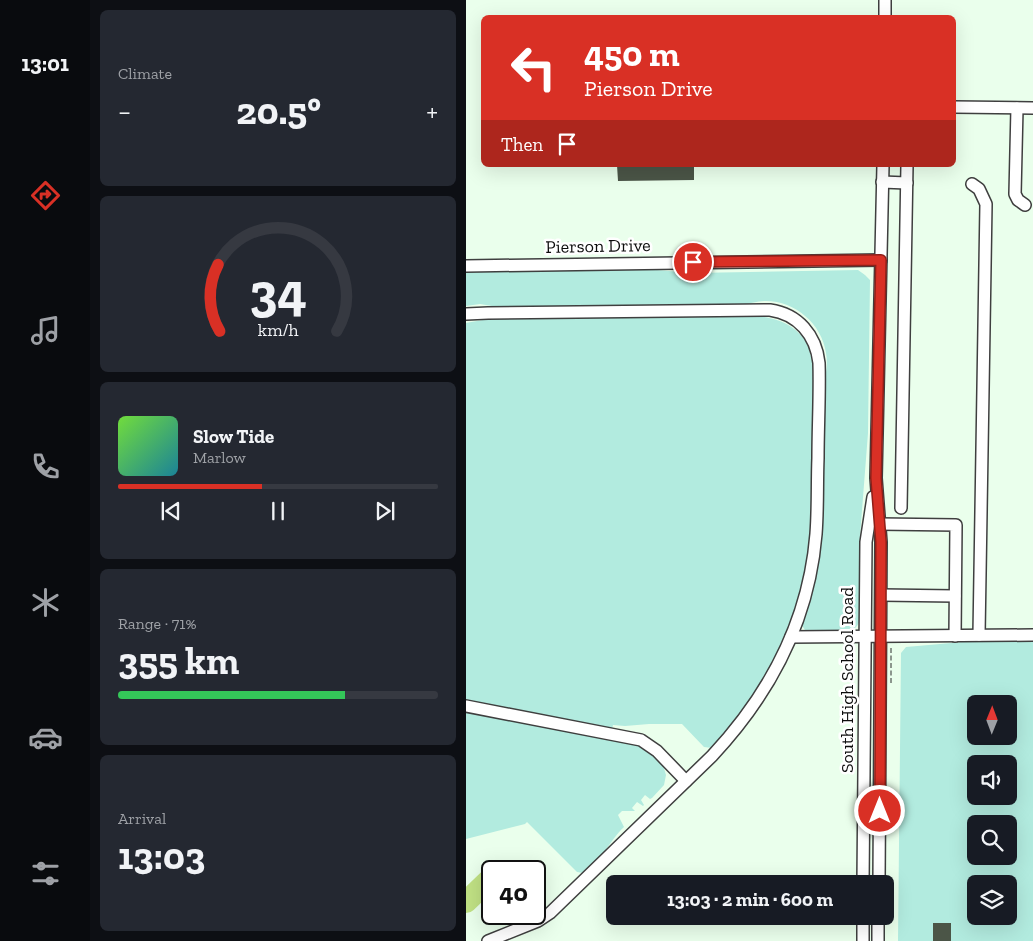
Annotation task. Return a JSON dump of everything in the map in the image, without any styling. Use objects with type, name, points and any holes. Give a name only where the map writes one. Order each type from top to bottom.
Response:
[{"type":"street","points":[[885,15],[886,0]]},
{"type":"street","points":[[956,106],[1033,108]]},
{"type":"street","points":[[1017,108],[1015,194],[1018,200],[1025,205]]},
{"type":"street","name":"South High School Road","points":[[879,875],[880,524],[876,478],[883,167]]},
{"type":"street","points":[[901,508],[907,167]]},
{"type":"street","points":[[882,182],[907,183]]},
{"type":"street","points":[[972,184],[979,189],[986,204],[979,635]]},
{"type":"street","name":"Pierson Drive","points":[[466,266],[881,260]]},
{"type":"street","points":[[466,314],[756,309],[781,312],[802,325],[814,342],[819,363],[816,534],[810,572],[800,610],[791,637],[771,678],[735,731],[686,782],[547,916],[488,941]]},
{"type":"street","name":"South High School Road","points":[[863,875],[866,542],[876,478]]},
{"type":"street","points":[[880,524],[956,525],[954,636]]},
{"type":"street","points":[[880,595],[955,596]]},
{"type":"street","points":[[791,637],[1033,635]]},
{"type":"street","points":[[466,706],[641,740],[657,751],[686,782]]},
{"type":"street","points":[[863,925],[863,941]]},
{"type":"street","points":[[878,925],[878,941]]},
{"type":"shaded area","points":[[646,269],[692,273],[858,270],[870,280],[868,433],[860,536],[860,621],[853,630],[811,632],[805,630],[801,624],[811,589],[824,384],[827,365],[826,353],[819,333],[805,316],[787,305],[766,301],[743,305],[498,307],[480,304],[466,306],[466,271]]},
{"type":"shaded area","points":[[745,314],[770,318],[785,323],[805,340],[812,363],[815,411],[812,526],[804,580],[796,610],[780,650],[770,671],[744,711],[712,748],[704,747],[682,724],[613,725],[612,729],[466,702],[466,323],[499,317]]},
{"type":"shaded area","points":[[974,641],[1033,641],[1033,941],[898,941],[901,653],[906,647]]},
{"type":"shaded area","points":[[466,712],[611,738],[646,747],[663,765],[666,775],[664,785],[652,798],[650,799],[645,795],[641,800],[643,806],[637,802],[632,808],[635,811],[622,811],[618,815],[624,827],[595,863],[583,873],[577,872],[527,822],[466,839]]},
{"type":"building","points":[[617,167],[694,167],[694,180],[618,181]]},
{"type":"building","points":[[933,923],[951,923],[951,941],[933,941]]},
{"type":"taxiway","points":[[466,902],[481,888]]},
{"type":"route","points":[[693,262],[881,260],[876,478],[881,542],[880,811]]}]
